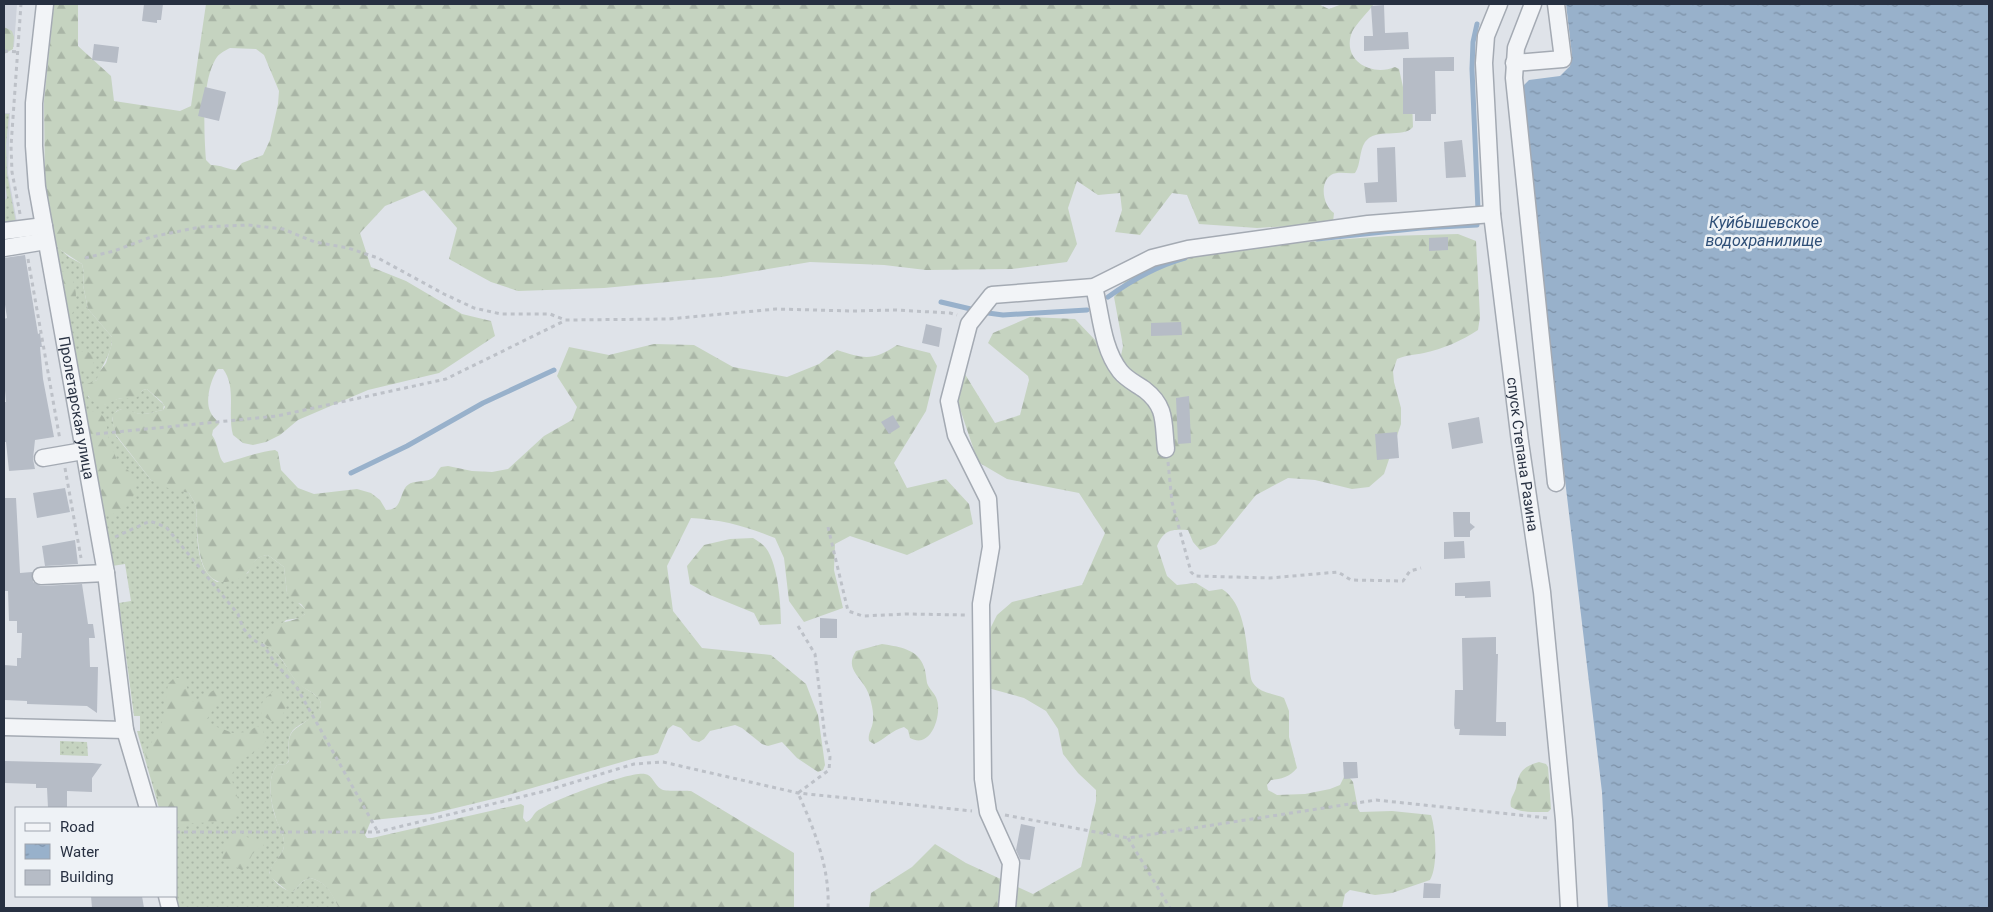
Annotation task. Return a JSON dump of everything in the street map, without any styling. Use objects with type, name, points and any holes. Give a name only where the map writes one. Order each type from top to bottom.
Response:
[{"type":"street","name":"Пролетарская улица","points":[[45,4],[34,103],[34,146],[37,187],[106,574],[125,730],[148,807]]},
{"type":"street","name":"спуск Степана Разина","points":[[1499,4],[1486,36],[1484,63],[1492,214],[1542,592],[1564,820],[1569,908]]},
{"type":"street","points":[[1532,4],[1516,48],[1514,78],[1556,483]]},
{"type":"street","points":[[1514,63],[1563,58],[1556,4]]},
{"type":"street","points":[[1008,908],[1010,863],[988,812],[984,779],[981,604],[991,547],[988,499],[956,435],[949,401],[972,320],[992,294],[1094,286],[1152,258],[1188,249],[1368,224],[1492,214]]},
{"type":"street","points":[[4,231],[45,234]]},
{"type":"street","points":[[4,248],[45,234]]},
{"type":"street","points":[[1094,286],[1109,351],[1120,371],[1156,399],[1162,408],[1166,449]]},
{"type":"street","points":[[43,458],[82,444]]},
{"type":"street","points":[[41,576],[106,574]]},
{"type":"street","points":[[4,726],[125,730]]},
{"type":"path","points":[[4,51],[18,52]]},
{"type":"path","points":[[85,258],[114,251],[151,237],[200,227],[248,225],[283,230],[315,242],[348,248],[378,258],[474,308],[501,314],[550,314],[564,320],[669,319],[730,312],[785,309],[895,310],[950,313],[972,320]]},
{"type":"path","points":[[82,444],[278,416],[446,379],[564,320]]},
{"type":"path","points":[[1166,449],[1172,502],[1191,572],[1195,576],[1270,578],[1338,572],[1351,580],[1403,581],[1410,570],[1421,568]]},
{"type":"path","points":[[100,543],[150,521],[166,527],[238,614],[243,628],[252,639],[264,646],[296,686],[378,832]]},
{"type":"path","points":[[828,527],[848,611],[863,616],[907,614],[982,615]]},
{"type":"path","points":[[798,626],[815,654],[825,737],[831,764],[829,770],[798,793]]},
{"type":"path","points":[[178,832],[378,832],[545,791],[634,764],[663,762],[798,793],[988,812],[1128,838],[1376,800],[1564,820]]},
{"type":"path","points":[[798,793],[818,844],[829,888],[828,908]]},
{"type":"path","points":[[1128,838],[1170,908]]},
{"type":"shaded area","points":[[4,4],[17,4],[14,47],[4,47]]},
{"type":"shaded area","points":[[4,113],[10,113],[8,173],[20,239],[4,242]]},
{"type":"green space","points":[[54,4],[78,4],[78,46],[111,76],[114,101],[180,111],[191,106],[206,4],[1318,4],[1329,9],[1342,4],[1374,4],[1352,32],[1351,51],[1361,64],[1368,68],[1386,70],[1395,67],[1399,69],[1403,87],[1412,98],[1413,127],[1403,132],[1376,135],[1370,138],[1363,146],[1355,173],[1337,173],[1327,179],[1324,194],[1327,205],[1334,213],[1333,222],[1257,228],[1199,224],[1187,195],[1172,193],[1140,235],[1115,232],[1122,210],[1120,193],[1098,195],[1077,181],[1068,208],[1077,244],[1067,262],[1012,269],[926,270],[884,265],[810,262],[721,277],[604,288],[518,291],[491,282],[449,259],[457,228],[424,190],[385,206],[360,233],[371,267],[406,281],[462,314],[491,321],[495,336],[439,373],[368,390],[298,420],[280,435],[266,442],[253,445],[243,443],[233,435],[231,427],[230,384],[223,369],[218,369],[211,383],[208,401],[211,413],[219,424],[213,430],[212,435],[224,463],[275,450],[278,452],[281,470],[298,488],[314,494],[357,489],[371,493],[380,500],[386,510],[397,506],[405,488],[410,483],[431,479],[441,467],[448,466],[472,471],[492,472],[508,469],[544,436],[572,420],[577,407],[557,376],[569,347],[609,355],[654,344],[694,345],[733,367],[787,377],[819,364],[837,350],[868,357],[881,354],[897,345],[930,353],[937,366],[926,411],[894,463],[907,488],[946,479],[969,504],[973,524],[907,555],[850,536],[835,544],[834,570],[843,608],[804,622],[789,601],[784,558],[775,538],[734,524],[691,518],[667,566],[673,611],[702,648],[771,655],[806,684],[818,715],[825,765],[823,770],[818,772],[797,758],[782,742],[768,746],[762,744],[742,728],[735,725],[710,731],[699,742],[692,740],[681,728],[673,725],[668,729],[658,753],[653,755],[639,757],[501,797],[431,814],[373,820],[365,835],[367,838],[372,838],[521,804],[524,806],[523,818],[526,822],[538,810],[565,797],[611,781],[637,774],[645,774],[650,776],[663,790],[691,791],[794,853],[794,908],[339,908],[328,889],[321,882],[310,878],[303,881],[293,892],[289,892],[269,876],[272,867],[282,853],[284,845],[272,803],[270,789],[272,776],[277,765],[286,764],[289,761],[289,741],[292,732],[318,712],[321,703],[315,695],[297,682],[280,657],[260,639],[274,625],[294,620],[305,614],[305,609],[301,604],[292,601],[287,593],[284,567],[268,555],[259,557],[247,573],[234,580],[226,582],[216,580],[208,574],[200,552],[196,505],[189,493],[164,487],[151,480],[116,435],[113,424],[112,415],[121,409],[139,414],[148,414],[163,410],[165,407],[162,402],[147,389],[132,399],[120,398],[104,405],[96,404],[88,395],[86,391],[87,384],[97,380],[98,374],[106,363],[112,337],[88,309],[83,285],[84,273],[82,264],[59,249],[52,239],[45,186],[44,101]],"holes":[[[230,48],[256,49],[264,55],[279,91],[270,140],[263,155],[242,163],[236,170],[211,165],[206,160],[204,122],[208,79],[212,67],[217,57]]]},
{"type":"green space","points":[[4,27],[12,31],[14,37],[13,49],[4,54]]},
{"type":"green space","points":[[4,114],[9,114],[6,145],[7,174],[16,223],[4,225],[4,201],[7,198],[4,174]]},
{"type":"green space","points":[[1458,234],[1476,241],[1480,317],[1478,330],[1445,347],[1397,359],[1393,371],[1401,408],[1401,424],[1384,474],[1369,487],[1352,489],[1315,480],[1288,478],[1256,495],[1216,544],[1200,550],[1193,542],[1188,530],[1173,530],[1162,537],[1157,546],[1167,576],[1177,585],[1196,583],[1209,591],[1222,589],[1229,595],[1235,603],[1243,622],[1252,681],[1256,687],[1263,691],[1284,698],[1289,711],[1289,737],[1297,768],[1285,777],[1271,780],[1267,785],[1268,790],[1277,795],[1305,794],[1330,789],[1340,785],[1344,777],[1349,777],[1353,782],[1360,812],[1392,811],[1431,815],[1435,848],[1433,874],[1430,880],[1392,893],[1375,895],[1350,890],[1345,894],[1342,908],[869,908],[871,893],[912,867],[935,844],[966,863],[1033,894],[1081,867],[1096,801],[1096,790],[1078,773],[1063,754],[1058,729],[1046,711],[1024,698],[988,688],[988,633],[997,615],[1012,602],[1082,585],[1105,533],[1079,493],[1007,479],[978,462],[958,403],[963,371],[995,423],[1020,415],[1029,380],[1028,376],[988,343],[993,333],[1030,317],[1075,319],[1119,365],[1123,346],[1114,297],[1128,277],[1197,256],[1292,243],[1388,236]]},
{"type":"green space","points":[[55,245],[69,257],[82,264],[84,273],[83,285],[88,309],[112,337],[109,354],[97,380],[93,382],[88,397],[103,405],[118,399],[134,397],[147,389],[164,405],[163,410],[146,414],[118,410],[112,418],[116,436],[151,480],[189,493],[196,505],[200,558],[209,576],[217,582],[248,573],[255,560],[268,555],[284,567],[287,593],[305,609],[305,614],[300,618],[286,620],[263,643],[276,653],[295,679],[316,696],[321,704],[320,709],[313,717],[298,726],[291,733],[289,760],[286,764],[277,765],[272,776],[270,790],[272,804],[284,846],[269,873],[279,885],[293,892],[303,881],[310,878],[321,882],[328,889],[339,908],[178,908],[176,897],[178,897],[178,807],[159,807],[137,731],[140,731],[140,716],[134,716],[119,603],[131,601],[125,564],[112,566]]},
{"type":"green space","points":[[60,271],[69,273],[74,284],[76,303],[72,314],[68,318]]},
{"type":"green space","points":[[84,351],[91,354],[94,361],[91,368],[84,371],[77,368],[74,361],[77,354]]},
{"type":"green space","points":[[90,411],[100,414],[105,420],[117,461],[129,471],[134,481],[134,493],[130,503],[110,515],[103,514],[86,413]]},
{"type":"green space","points":[[753,538],[763,545],[772,560],[778,582],[781,624],[760,625],[754,613],[710,595],[690,584],[687,566],[704,545],[730,539]]},
{"type":"green space","points":[[882,644],[902,648],[913,653],[924,667],[927,683],[936,698],[938,714],[933,729],[924,739],[910,738],[908,730],[904,727],[874,744],[869,741],[873,719],[872,706],[869,695],[853,669],[852,664],[856,651]]},
{"type":"green space","points":[[174,678],[179,678],[185,682],[192,701],[195,702],[201,700],[214,690],[223,695],[223,700],[215,707],[207,719],[209,724],[233,733],[248,732],[257,726],[265,734],[266,741],[262,746],[237,765],[234,770],[232,781],[238,799],[239,810],[238,815],[233,818],[219,822],[191,823],[178,827],[178,807],[161,807],[145,753],[159,730],[163,719],[168,684]]},
{"type":"green space","points":[[273,691],[282,692],[287,705],[281,719],[271,721],[262,715],[260,709],[263,701]]},
{"type":"green space","points":[[60,741],[87,742],[88,756],[60,755]]},
{"type":"green space","points":[[1539,762],[1546,764],[1548,767],[1551,809],[1548,812],[1529,812],[1511,807],[1511,799],[1520,774],[1525,768]]},
{"type":"green space","points":[[234,834],[264,841],[264,845],[253,853],[246,867],[242,870],[224,862],[222,858],[230,838]]},
{"type":"water","name":"Куйбышевское водохранилище","points":[[1566,4],[1989,4],[1989,908],[1608,908],[1602,792],[1552,370],[1523,86],[1529,80],[1560,76],[1570,66],[1572,55]]},
{"type":"building","points":[[144,4],[163,4],[161,20],[157,20],[157,23],[142,21]]},
{"type":"building","points":[[1384,5],[1385,33],[1408,32],[1409,49],[1364,51],[1364,36],[1373,36],[1371,6]]},
{"type":"building","points":[[94,44],[119,47],[117,63],[92,60]]},
{"type":"building","points":[[1454,57],[1454,71],[1435,71],[1436,114],[1431,114],[1431,121],[1415,121],[1415,114],[1403,114],[1403,58]]},
{"type":"building","points":[[205,87],[226,92],[219,121],[198,116]]},
{"type":"building","points":[[1462,140],[1466,177],[1446,178],[1444,142]]},
{"type":"building","points":[[1395,147],[1397,202],[1366,203],[1364,183],[1378,182],[1377,148]]},
{"type":"building","points":[[1448,237],[1448,250],[1429,251],[1429,238]]},
{"type":"building","points":[[25,255],[38,334],[40,333],[43,379],[54,437],[35,440],[33,459],[35,469],[9,471],[6,442],[4,442],[4,402],[6,402],[4,319],[7,318],[4,298],[4,258]]},
{"type":"building","points":[[1181,322],[1182,335],[1151,336],[1151,323]]},
{"type":"building","points":[[926,324],[942,328],[939,347],[922,343]]},
{"type":"building","points":[[1189,396],[1191,443],[1178,444],[1176,398]]},
{"type":"building","points":[[893,415],[900,427],[889,434],[881,422]]},
{"type":"building","points":[[1479,417],[1483,443],[1452,449],[1448,423]]},
{"type":"building","points":[[1397,432],[1399,458],[1377,460],[1375,434]]},
{"type":"building","points":[[65,488],[70,512],[37,518],[33,493]]},
{"type":"building","points":[[4,498],[16,498],[20,573],[32,572],[33,582],[41,586],[82,584],[88,624],[93,624],[95,638],[89,638],[90,667],[98,667],[97,713],[87,706],[27,704],[27,701],[4,700],[4,665],[17,666],[17,658],[21,658],[22,633],[17,633],[17,621],[9,621],[8,591],[4,591]]},
{"type":"building","points":[[1453,512],[1470,512],[1470,523],[1475,527],[1470,531],[1470,537],[1454,537]]},
{"type":"building","points":[[75,540],[78,564],[45,566],[42,546]]},
{"type":"building","points":[[1464,541],[1465,558],[1444,559],[1444,542]]},
{"type":"building","points":[[1490,581],[1491,597],[1465,598],[1465,596],[1455,596],[1455,583]]},
{"type":"building","points":[[820,618],[837,619],[837,638],[820,638]]},
{"type":"building","points":[[1496,637],[1496,654],[1498,654],[1496,722],[1506,722],[1506,736],[1459,735],[1460,729],[1455,729],[1454,725],[1455,690],[1463,690],[1462,638]]},
{"type":"building","points":[[4,761],[102,764],[92,778],[92,792],[67,791],[67,807],[48,807],[47,788],[36,788],[36,784],[4,783]]},
{"type":"building","points":[[1343,762],[1357,762],[1358,778],[1344,779]]},
{"type":"building","points":[[1021,824],[1035,827],[1030,860],[1020,859],[1016,850]]},
{"type":"building","points":[[1424,883],[1441,884],[1440,898],[1423,898]]},
{"type":"building","points":[[91,897],[142,897],[144,908],[92,908]]},
{"type":"waterway","points":[[1477,24],[1473,42],[1472,69],[1478,210]]},
{"type":"waterway","points":[[1317,239],[1421,228],[1477,225]]},
{"type":"waterway","points":[[1108,297],[1145,274],[1185,258]]},
{"type":"waterway","points":[[941,302],[975,310]]},
{"type":"waterway","points":[[988,313],[1003,315],[1087,310]]},
{"type":"waterway","points":[[351,473],[407,446],[483,403],[554,370]]}]
